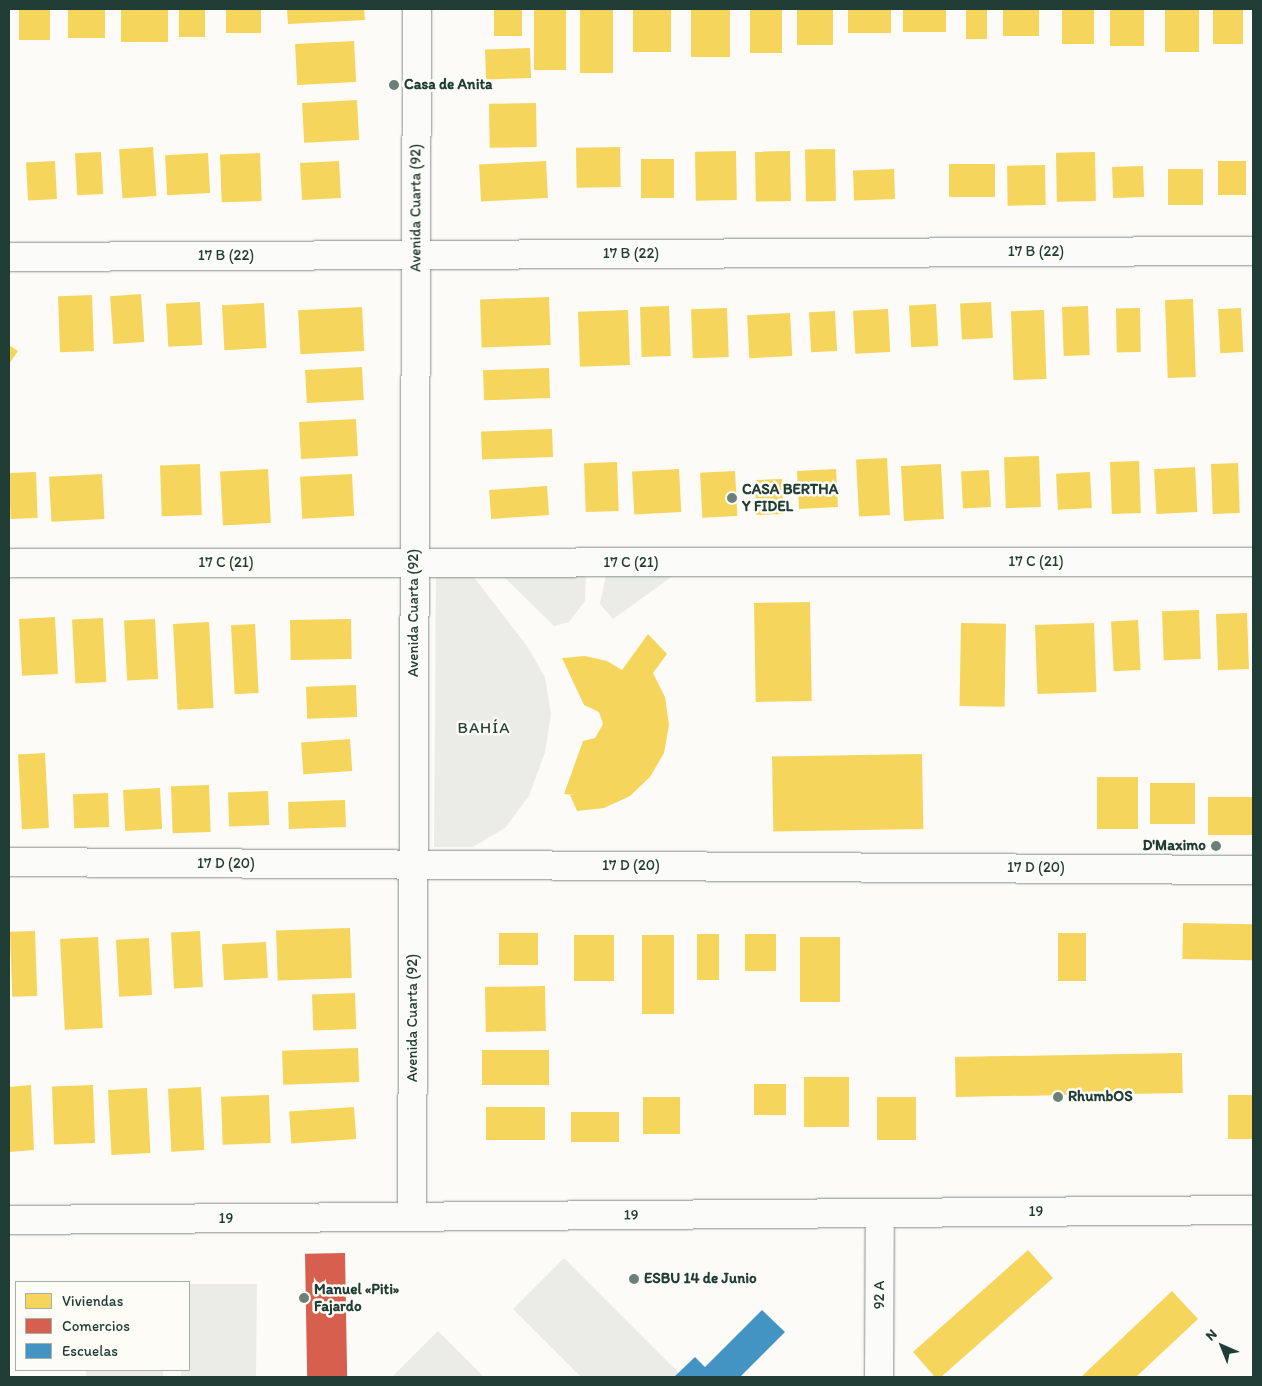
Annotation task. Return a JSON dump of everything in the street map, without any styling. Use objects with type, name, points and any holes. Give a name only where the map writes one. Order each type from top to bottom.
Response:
[{"type":"street","name":"Avenida Cuarta (92)","points":[[412,1217],[416,9]]},
{"type":"street","name":"17 B (22)","points":[[9,257],[1253,251]]},
{"type":"street","name":"17 C (21)","points":[[9,563],[1253,562]]},
{"type":"street","name":"17 D (20)","points":[[9,862],[1253,870]]},
{"type":"street","name":"19","points":[[9,1220],[1253,1210]]},
{"type":"street","name":"92 A","points":[[880,1213],[880,1377]]},
{"type":"shaded area","points":[[436,571],[469,571],[527,646],[545,677],[551,714],[545,752],[529,796],[505,828],[473,847],[434,847]]},
{"type":"shaded area","points":[[498,571],[586,575],[585,601],[569,622],[554,626]]},
{"type":"shaded area","points":[[677,573],[613,619],[600,604],[606,575]]},
{"type":"shaded area","points":[[564,1258],[679,1373],[674,1377],[581,1377],[513,1309]]},
{"type":"shaded area","points":[[190,1284],[257,1284],[256,1377],[181,1377],[181,1371],[190,1371]]},
{"type":"shaded area","points":[[438,1331],[484,1377],[392,1377]]},
{"type":"shaded area","points":[[86,1371],[163,1371],[163,1377],[86,1377]]},
{"type":"building: Viviendas","points":[[19,9],[50,9],[50,40],[19,40]]},
{"type":"building: Viviendas","points":[[68,9],[105,9],[105,38],[68,38]]},
{"type":"building: Viviendas","points":[[121,9],[168,9],[168,42],[121,42]]},
{"type":"building: Viviendas","points":[[179,9],[205,9],[205,37],[179,37]]},
{"type":"building: Viviendas","points":[[226,9],[261,9],[261,33],[226,33]]},
{"type":"building: Viviendas","points":[[287,9],[364,9],[365,20],[288,24]]},
{"type":"building: Viviendas","points":[[494,9],[522,9],[522,36],[494,36]]},
{"type":"building: Viviendas","points":[[534,9],[566,9],[566,70],[534,70]]},
{"type":"building: Viviendas","points":[[580,9],[613,9],[613,73],[580,73]]},
{"type":"building: Viviendas","points":[[633,9],[671,9],[671,52],[633,52]]},
{"type":"building: Viviendas","points":[[691,9],[730,9],[730,57],[691,57]]},
{"type":"building: Viviendas","points":[[750,9],[782,9],[782,53],[750,53]]},
{"type":"building: Viviendas","points":[[797,9],[833,9],[833,45],[797,45]]},
{"type":"building: Viviendas","points":[[848,9],[891,9],[891,33],[848,33]]},
{"type":"building: Viviendas","points":[[903,9],[946,9],[946,32],[903,32]]},
{"type":"building: Viviendas","points":[[966,9],[987,9],[987,39],[966,39]]},
{"type":"building: Viviendas","points":[[1003,9],[1039,9],[1039,36],[1003,36]]},
{"type":"building: Viviendas","points":[[1062,9],[1094,9],[1094,44],[1062,44]]},
{"type":"building: Viviendas","points":[[1110,9],[1144,9],[1144,46],[1110,46]]},
{"type":"building: Viviendas","points":[[1165,9],[1199,9],[1199,52],[1165,52]]},
{"type":"building: Viviendas","points":[[1213,9],[1243,9],[1243,44],[1213,44]]},
{"type":"building: Viviendas","points":[[354,41],[356,82],[297,85],[295,44]]},
{"type":"building: Viviendas","points":[[530,48],[531,78],[486,80],[485,50]]},
{"type":"building: Viviendas","points":[[357,100],[359,140],[304,143],[302,103]]},
{"type":"building: Viviendas","points":[[536,103],[537,147],[490,148],[489,104]]},
{"type":"building: Viviendas","points":[[153,147],[156,196],[123,198],[119,149]]},
{"type":"building: Viviendas","points":[[620,147],[621,187],[577,188],[576,148]]},
{"type":"building: Viviendas","points":[[835,149],[836,201],[806,202],[805,150]]},
{"type":"building: Viviendas","points":[[736,151],[737,200],[696,201],[695,152]]},
{"type":"building: Viviendas","points":[[790,151],[791,201],[756,202],[755,152]]},
{"type":"building: Viviendas","points":[[101,152],[103,194],[77,195],[75,153]]},
{"type":"building: Viviendas","points":[[1095,152],[1096,201],[1057,202],[1056,153]]},
{"type":"building: Viviendas","points":[[208,153],[210,193],[167,195],[165,155]]},
{"type":"building: Viviendas","points":[[260,153],[262,201],[222,202],[220,154]]},
{"type":"building: Viviendas","points":[[641,159],[674,159],[674,198],[641,198]]},
{"type":"building: Viviendas","points":[[55,161],[57,199],[28,200],[26,163]]},
{"type":"building: Viviendas","points":[[339,161],[341,198],[302,200],[300,163]]},
{"type":"building: Viviendas","points":[[546,161],[548,198],[481,201],[479,165]]},
{"type":"building: Viviendas","points":[[1218,161],[1246,161],[1246,195],[1218,195]]},
{"type":"building: Viviendas","points":[[949,164],[995,164],[995,197],[949,197]]},
{"type":"building: Viviendas","points":[[1045,165],[1046,205],[1008,206],[1007,166]]},
{"type":"building: Viviendas","points":[[1143,166],[1144,197],[1113,198],[1112,167]]},
{"type":"building: Viviendas","points":[[894,169],[895,199],[854,200],[853,170]]},
{"type":"building: Viviendas","points":[[1168,169],[1203,169],[1203,205],[1168,205]]},
{"type":"building: Viviendas","points":[[141,294],[144,342],[113,344],[110,296]]},
{"type":"building: Viviendas","points":[[92,295],[94,351],[60,352],[58,296]]},
{"type":"building: Viviendas","points":[[549,297],[551,345],[482,347],[480,299]]},
{"type":"building: Viviendas","points":[[1193,299],[1196,377],[1168,378],[1165,300]]},
{"type":"building: Viviendas","points":[[200,302],[202,345],[168,347],[166,304]]},
{"type":"building: Viviendas","points":[[991,302],[993,338],[962,340],[960,304]]},
{"type":"building: Viviendas","points":[[264,303],[266,348],[224,350],[222,305]]},
{"type":"building: Viviendas","points":[[936,304],[938,346],[911,347],[909,305]]},
{"type":"building: Viviendas","points":[[669,306],[671,356],[642,357],[640,307]]},
{"type":"building: Viviendas","points":[[1088,306],[1090,355],[1064,356],[1062,307]]},
{"type":"building: Viviendas","points":[[362,307],[364,351],[300,354],[298,310]]},
{"type":"building: Viviendas","points":[[727,308],[729,357],[693,358],[691,309]]},
{"type":"building: Viviendas","points":[[1116,308],[1140,308],[1141,352],[1117,352]]},
{"type":"building: Viviendas","points":[[1241,308],[1243,352],[1220,353],[1218,309]]},
{"type":"building: Viviendas","points":[[888,309],[890,352],[855,354],[853,311]]},
{"type":"building: Viviendas","points":[[628,310],[630,365],[580,367],[578,312]]},
{"type":"building: Viviendas","points":[[1044,310],[1046,379],[1013,380],[1011,311]]},
{"type":"building: Viviendas","points":[[835,311],[837,351],[811,352],[809,312]]},
{"type":"building: Viviendas","points":[[790,313],[792,356],[749,358],[747,315]]},
{"type":"building: Viviendas","points":[[9,345],[18,351],[9,364]]},
{"type":"building: Viviendas","points":[[362,367],[364,400],[307,403],[305,370]]},
{"type":"building: Viviendas","points":[[549,368],[550,398],[484,400],[483,370]]},
{"type":"building: Viviendas","points":[[356,419],[358,456],[301,459],[299,422]]},
{"type":"building: Viviendas","points":[[552,429],[553,457],[482,459],[481,431]]},
{"type":"building: Viviendas","points":[[1039,456],[1041,507],[1006,508],[1004,457]]},
{"type":"building: Viviendas","points":[[887,458],[890,515],[859,517],[856,460]]},
{"type":"building: Viviendas","points":[[1139,461],[1141,513],[1112,514],[1110,462]]},
{"type":"building: Viviendas","points":[[617,462],[619,511],[586,512],[584,463]]},
{"type":"building: Viviendas","points":[[1238,463],[1240,513],[1213,514],[1211,464]]},
{"type":"building: Viviendas","points":[[200,464],[202,515],[162,516],[160,465]]},
{"type":"building: Viviendas","points":[[941,464],[944,519],[904,521],[901,466]]},
{"type":"building: Viviendas","points":[[1195,467],[1197,512],[1156,514],[1154,469]]},
{"type":"building: Viviendas","points":[[268,469],[271,523],[223,525],[220,472]]},
{"type":"building: Viviendas","points":[[679,469],[681,512],[634,514],[632,471]]},
{"type":"building: Viviendas","points":[[836,469],[838,507],[799,509],[797,471]]},
{"type":"building: Viviendas","points":[[989,470],[991,507],[963,508],[961,471]]},
{"type":"building: Viviendas","points":[[735,471],[737,516],[702,518],[700,473]]},
{"type":"building: Viviendas","points":[[36,472],[38,518],[11,519],[9,473]]},
{"type":"building: Viviendas","points":[[1090,472],[1092,508],[1058,510],[1056,474]]},
{"type":"building: Viviendas","points":[[102,474],[104,519],[51,522],[49,477]]},
{"type":"building: Viviendas","points":[[352,474],[354,516],[302,519],[300,477]]},
{"type":"building: Viviendas","points":[[782,479],[783,514],[756,515],[755,480]]},
{"type":"building: Viviendas","points":[[547,486],[549,515],[491,519],[489,490]]},
{"type":"building: Viviendas","points":[[810,602],[812,701],[756,702],[754,603]]},
{"type":"building: Viviendas","points":[[1199,610],[1201,659],[1164,660],[1162,611]]},
{"type":"building: Viviendas","points":[[1247,613],[1249,669],[1218,670],[1216,614]]},
{"type":"building: Viviendas","points":[[55,617],[58,674],[22,676],[19,619]]},
{"type":"building: Viviendas","points":[[103,618],[106,682],[75,684],[72,620]]},
{"type":"building: Viviendas","points":[[155,619],[158,679],[127,681],[124,621]]},
{"type":"building: Viviendas","points":[[351,619],[352,659],[291,660],[290,620]]},
{"type":"building: Viviendas","points":[[1138,620],[1141,670],[1114,671],[1111,621]]},
{"type":"building: Viviendas","points":[[209,622],[214,708],[178,710],[173,624]]},
{"type":"building: Viviendas","points":[[961,623],[1006,624],[1005,707],[960,706]]},
{"type":"building: Viviendas","points":[[1094,623],[1096,692],[1037,694],[1035,625]]},
{"type":"building: Viviendas","points":[[255,624],[259,693],[235,694],[231,625]]},
{"type":"building: Viviendas","points":[[648,634],[667,654],[653,673],[665,697],[669,725],[664,753],[650,777],[630,796],[604,808],[577,811],[570,795],[575,795],[564,794],[583,741],[595,738],[603,724],[599,712],[584,705],[562,658],[585,656],[607,661],[622,670]]},
{"type":"building: Viviendas","points":[[356,685],[357,717],[307,719],[306,687]]},
{"type":"building: Viviendas","points":[[350,739],[352,771],[303,774],[301,742]]},
{"type":"building: Viviendas","points":[[45,753],[49,828],[22,829],[18,754]]},
{"type":"building: Viviendas","points":[[922,754],[923,829],[773,832],[772,757]]},
{"type":"building: Viviendas","points":[[1097,777],[1138,777],[1138,829],[1097,829]]},
{"type":"building: Viviendas","points":[[1150,783],[1195,783],[1195,824],[1150,824]]},
{"type":"building: Viviendas","points":[[209,785],[211,832],[173,833],[171,786]]},
{"type":"building: Viviendas","points":[[160,788],[162,829],[125,831],[123,790]]},
{"type":"building: Viviendas","points":[[268,791],[269,825],[229,826],[228,792]]},
{"type":"building: Viviendas","points":[[108,793],[109,827],[74,828],[73,794]]},
{"type":"building: Viviendas","points":[[1208,797],[1253,797],[1253,835],[1208,835]]},
{"type":"building: Viviendas","points":[[345,800],[346,827],[289,829],[288,802]]},
{"type":"building: Viviendas","points":[[1183,923],[1253,924],[1252,960],[1182,959]]},
{"type":"building: Viviendas","points":[[350,928],[352,978],[278,981],[276,931]]},
{"type":"building: Viviendas","points":[[35,931],[37,996],[12,997],[10,932]]},
{"type":"building: Viviendas","points":[[200,931],[203,987],[174,988],[171,933]]},
{"type":"building: Viviendas","points":[[499,933],[538,933],[538,965],[499,965]]},
{"type":"building: Viviendas","points":[[1058,933],[1086,933],[1086,981],[1058,981]]},
{"type":"building: Viviendas","points":[[697,934],[719,934],[719,980],[697,980]]},
{"type":"building: Viviendas","points":[[745,934],[776,934],[776,971],[745,971]]},
{"type":"building: Viviendas","points":[[574,935],[614,935],[614,981],[574,981]]},
{"type":"building: Viviendas","points":[[642,935],[674,935],[674,1014],[642,1014]]},
{"type":"building: Viviendas","points":[[98,937],[103,1028],[65,1030],[60,939]]},
{"type":"building: Viviendas","points":[[800,937],[840,937],[840,1002],[800,1002]]},
{"type":"building: Viviendas","points":[[149,938],[152,995],[119,997],[116,940]]},
{"type":"building: Viviendas","points":[[266,942],[268,978],[224,980],[222,944]]},
{"type":"building: Viviendas","points":[[545,986],[546,1031],[486,1032],[485,987]]},
{"type":"building: Viviendas","points":[[355,993],[356,1029],[313,1030],[312,995]]},
{"type":"building: Viviendas","points":[[358,1048],[359,1082],[283,1085],[282,1051]]},
{"type":"building: Viviendas","points":[[482,1050],[549,1050],[549,1085],[482,1085]]},
{"type":"building: Viviendas","points":[[1182,1053],[1183,1093],[956,1097],[955,1057]]},
{"type":"building: Viviendas","points":[[804,1077],[849,1077],[849,1127],[804,1127]]},
{"type":"building: Viviendas","points":[[754,1084],[786,1084],[786,1115],[754,1115]]},
{"type":"building: Viviendas","points":[[31,1085],[34,1150],[9,1152],[9,1087]]},
{"type":"building: Viviendas","points":[[93,1085],[95,1143],[54,1144],[52,1086]]},
{"type":"building: Viviendas","points":[[201,1087],[204,1150],[171,1152],[168,1089]]},
{"type":"building: Viviendas","points":[[147,1088],[150,1153],[111,1155],[108,1090]]},
{"type":"building: Viviendas","points":[[269,1095],[271,1143],[223,1145],[221,1097]]},
{"type":"building: Viviendas","points":[[1228,1095],[1253,1095],[1253,1139],[1228,1139]]},
{"type":"building: Viviendas","points":[[643,1097],[680,1097],[680,1134],[643,1134]]},
{"type":"building: Viviendas","points":[[877,1097],[916,1097],[916,1140],[877,1140]]},
{"type":"building: Viviendas","points":[[354,1107],[356,1139],[291,1143],[289,1112]]},
{"type":"building: Viviendas","points":[[486,1107],[545,1107],[545,1140],[486,1140]]},
{"type":"building: Viviendas","points":[[571,1112],[619,1112],[619,1142],[571,1142]]},
{"type":"building: Viviendas","points":[[1028,1250],[1053,1278],[941,1377],[935,1377],[913,1352]]},
{"type":"building: Viviendas","points":[[1172,1291],[1198,1319],[1136,1377],[1081,1377]]},
{"type":"building: Comercios","points":[[345,1253],[347,1377],[307,1377],[305,1254]]},
{"type":"building: Escuelas","points":[[762,1310],[785,1332],[740,1377],[674,1377],[695,1357],[705,1367]]},
{"type":"place","name":"Casa de Anita","points":[[394,85]]},
{"type":"place","name":"CASA BERTHA Y FIDEL","points":[[732,498]]},
{"type":"place","name":"D'Maximo","points":[[1216,846]]},
{"type":"place","name":"RhumbOS","points":[[1058,1097]]},
{"type":"place","name":"ESBU 14 de Junio","points":[[634,1279]]},
{"type":"place","name":"Manuel «Piti» Fajardo","points":[[304,1298]]},
{"type":"district","name":"BAHÍA","points":[[484,728]]}]
